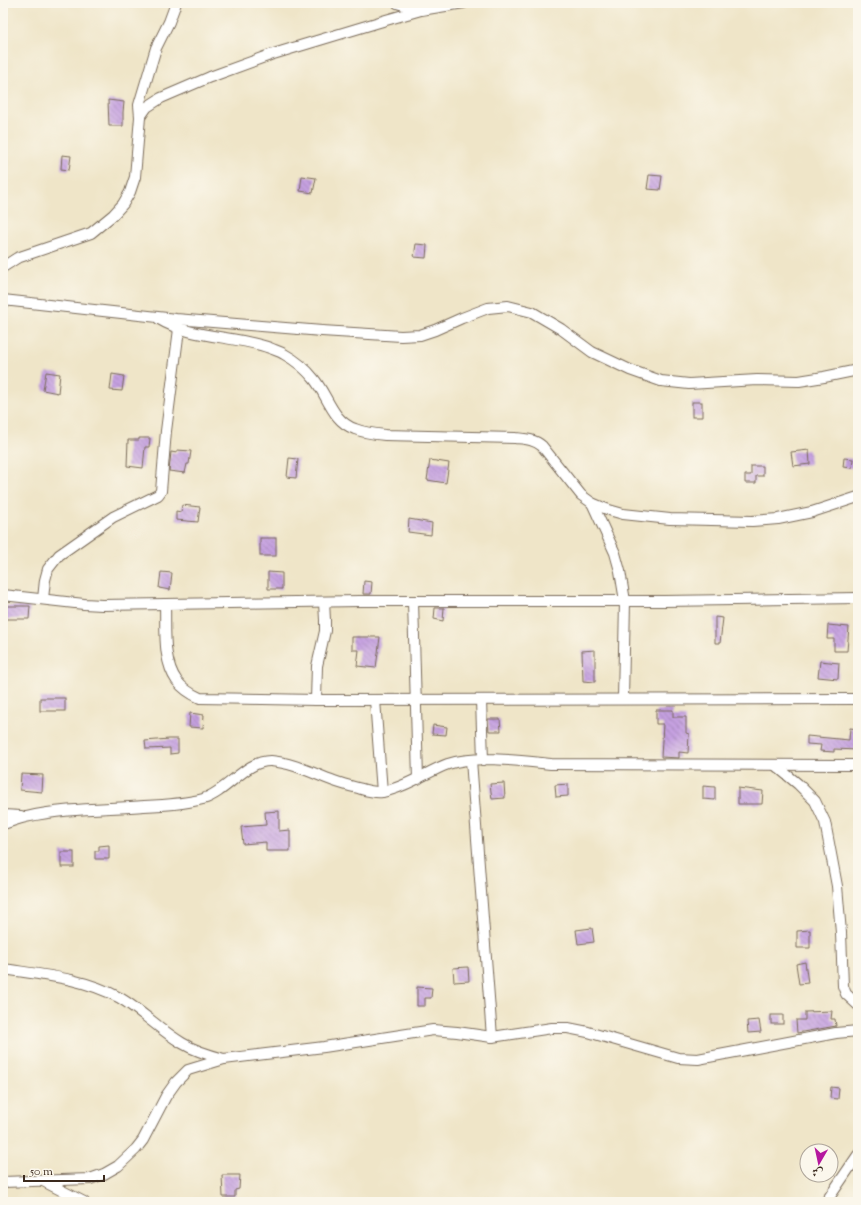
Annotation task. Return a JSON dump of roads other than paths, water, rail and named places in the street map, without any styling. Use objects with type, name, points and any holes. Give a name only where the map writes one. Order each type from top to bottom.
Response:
[{"type":"street","points":[[3,267],[17,258],[91,233],[113,215],[123,204],[130,192],[135,177],[140,117],[139,105],[156,48],[169,22],[176,3]]},
{"type":"street","points":[[397,3],[421,10]]},
{"type":"street","points":[[140,117],[148,107],[161,98],[270,54],[421,10],[464,3]]},
{"type":"street","points":[[3,300],[154,317],[401,336],[420,335],[488,308],[508,306],[532,312],[561,329],[592,352],[630,370],[661,381],[690,384],[757,380],[800,381],[858,370]]},
{"type":"street","points":[[154,317],[179,329],[247,342],[283,353],[300,365],[314,379],[334,413],[342,421],[354,429],[385,435],[530,439],[542,446],[581,495],[592,503],[623,514],[670,518],[752,521],[778,519],[812,512],[858,497]]},
{"type":"street","points":[[43,600],[45,580],[48,569],[59,554],[113,517],[158,495],[161,491],[166,430],[179,329]]},
{"type":"street","points":[[592,503],[615,553],[626,601],[623,699]]},
{"type":"street","points":[[3,595],[102,605],[858,598]]},
{"type":"street","points":[[413,601],[418,779]]},
{"type":"street","points":[[316,700],[317,666],[325,631],[324,602]]},
{"type":"street","points":[[165,604],[166,651],[169,667],[177,682],[187,691],[200,698],[316,700],[858,698]]},
{"type":"street","points":[[375,700],[382,792]]},
{"type":"street","points":[[481,700],[483,760]]},
{"type":"street","points":[[471,760],[492,1037]]},
{"type":"street","points":[[3,824],[25,817],[72,810],[181,804],[217,793],[249,768],[259,763],[269,761],[296,766],[336,782],[369,791],[382,792],[418,779],[447,765],[459,761],[471,760],[551,764],[775,766],[858,765]]},
{"type":"street","points":[[775,766],[798,784],[815,801],[825,822],[837,886],[841,932],[843,986],[846,994],[858,1005]]},
{"type":"street","points":[[3,815],[25,817]]},
{"type":"street","points":[[3,969],[66,978],[101,988],[121,999],[181,1042],[198,1052],[224,1060]]},
{"type":"street","points":[[3,1182],[90,1179],[104,1174],[118,1166],[136,1149],[143,1140],[166,1096],[176,1082],[188,1070],[224,1060],[324,1047],[433,1030],[492,1037],[552,1028],[568,1028],[588,1032],[678,1058],[698,1059],[858,1030]]},
{"type":"street","points":[[826,1202],[858,1155]]},
{"type":"street","points":[[41,1180],[84,1202]]}]
